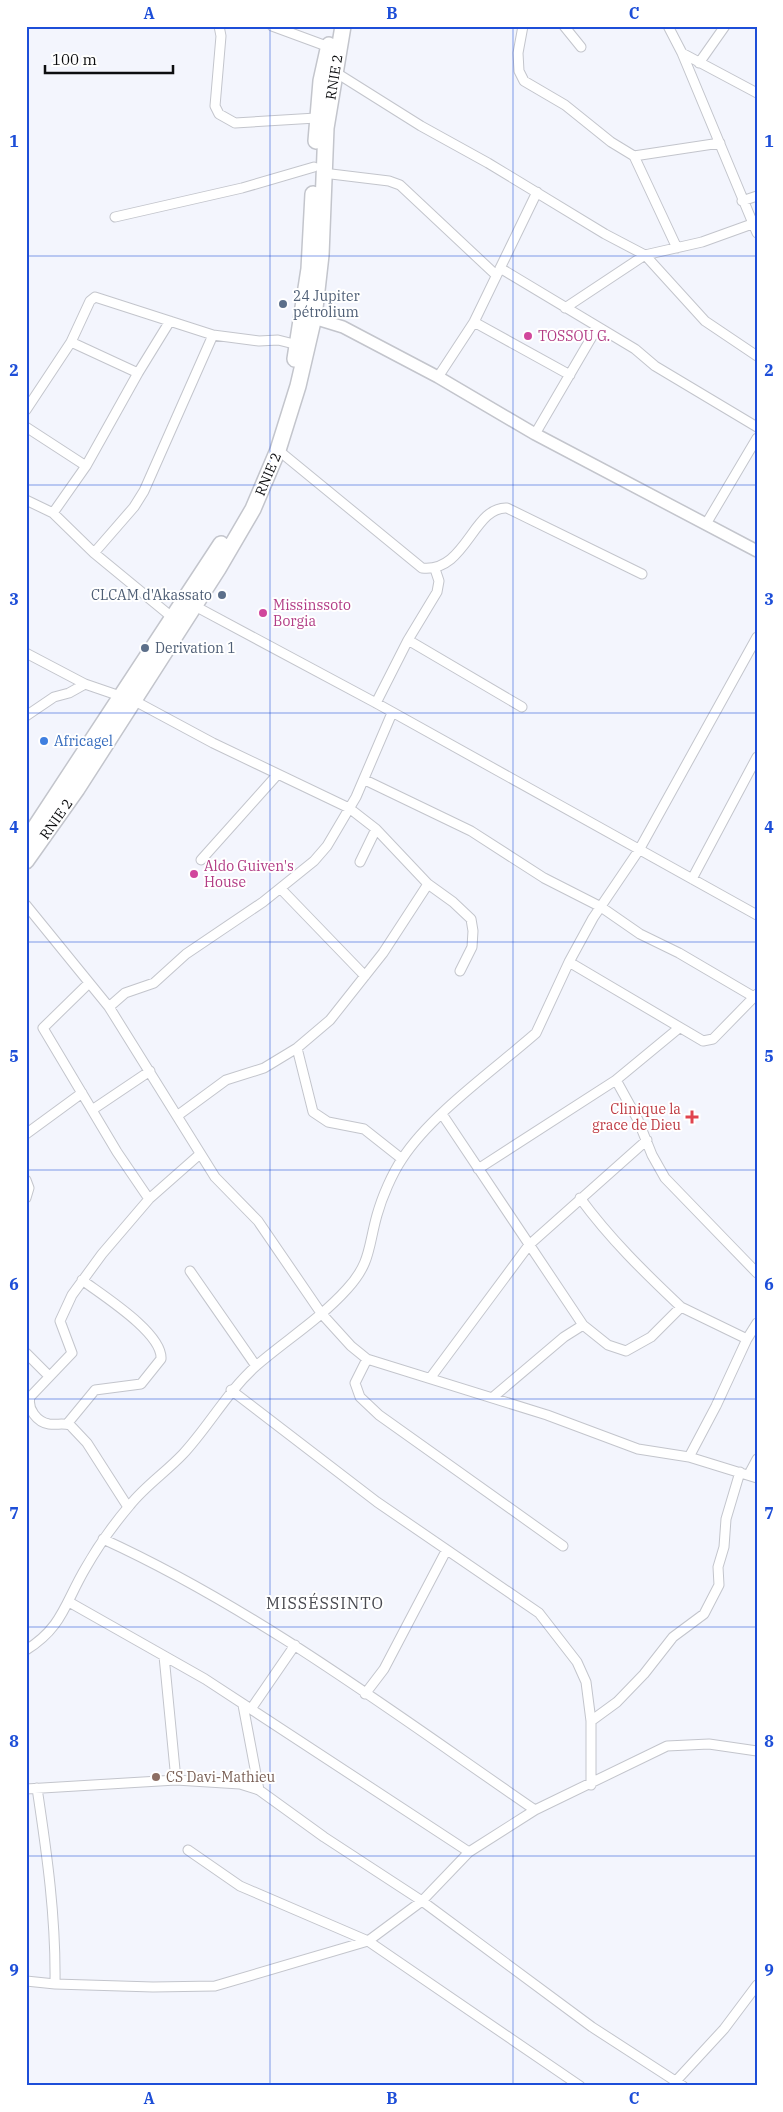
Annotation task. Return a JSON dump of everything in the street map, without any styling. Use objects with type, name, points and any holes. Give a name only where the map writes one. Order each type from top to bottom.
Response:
[{"type":"highway","name":"RNIE 2","points":[[26,841],[193,606],[253,510],[278,450],[298,386],[308,316],[321,255],[316,118],[333,26]]},
{"type":"highway","name":"RNIE 2","points":[[319,170],[344,26]]},
{"type":"highway","name":"RNIE 2","points":[[26,861],[77,789],[173,618],[236,518],[257,478],[281,418],[298,345],[308,316]]},
{"type":"street","points":[[219,26],[221,36],[215,106],[219,114],[235,123],[316,118]]},
{"type":"street","points":[[272,26],[329,47]]},
{"type":"street","points":[[523,26],[518,53],[519,71],[524,81],[565,105],[611,142],[634,156],[677,248]]},
{"type":"street","points":[[564,26],[581,47]]},
{"type":"street","points":[[668,26],[682,53],[742,201],[757,233]]},
{"type":"street","points":[[699,62],[725,26]]},
{"type":"street","points":[[682,53],[757,93]]},
{"type":"street","points":[[335,72],[421,126],[645,255],[705,321],[757,356]]},
{"type":"street","points":[[634,156],[720,143]]},
{"type":"street","points":[[114,217],[319,170],[389,181],[400,185],[498,272],[635,349],[655,366],[757,427]]},
{"type":"street","points":[[438,377],[474,322],[537,192]]},
{"type":"street","points":[[742,201],[757,196]]},
{"type":"street","points":[[565,308],[645,255],[702,242],[752,224]]},
{"type":"street","points":[[26,410],[71,342],[90,301],[95,298],[213,335],[259,341],[278,340],[298,345]]},
{"type":"street","points":[[308,316],[342,327],[438,377],[535,434],[757,551]]},
{"type":"street","points":[[53,514],[86,466],[170,320]]},
{"type":"street","points":[[474,322],[570,375]]},
{"type":"street","points":[[535,434],[597,328]]},
{"type":"street","points":[[94,553],[134,507],[144,491],[213,335]]},
{"type":"street","points":[[71,342],[138,373]]},
{"type":"street","points":[[26,427],[86,466]]},
{"type":"street","points":[[706,524],[757,438]]},
{"type":"street","points":[[278,450],[422,568],[434,569],[459,553],[488,515],[500,508],[507,508],[642,574]]},
{"type":"street","points":[[26,500],[53,514],[94,553],[173,618]]},
{"type":"street","points":[[376,703],[408,640],[437,592],[439,581],[434,569]]},
{"type":"street","points":[[193,606],[376,703],[757,915]]},
{"type":"street","points":[[26,1650],[43,1640],[56,1625],[84,1570],[103,1539],[152,1481],[182,1456],[208,1425],[231,1390],[256,1366],[347,1290],[364,1268],[370,1254],[378,1214],[402,1159],[442,1114],[536,1033],[569,962],[601,906],[639,850],[757,637]]},
{"type":"street","points":[[408,640],[522,707]]},
{"type":"street","points":[[27,654],[86,684],[127,698],[277,775],[349,808],[376,829],[428,884],[453,902],[471,919],[473,931],[472,947],[460,971]]},
{"type":"street","points":[[748,656],[757,661]]},
{"type":"street","points":[[26,716],[54,697],[68,693],[86,684]]},
{"type":"street","points":[[109,1008],[125,993],[154,983],[186,954],[281,889],[314,861],[327,846],[365,780],[392,713]]},
{"type":"street","points":[[692,879],[757,757]]},
{"type":"street","points":[[201,860],[277,775]]},
{"type":"street","points":[[365,780],[452,820],[544,878],[601,906],[640,934],[755,995],[735,1018],[708,1041],[679,1028],[569,962]]},
{"type":"street","points":[[360,862],[376,829]]},
{"type":"street","points":[[177,1116],[226,1080],[264,1068],[297,1048],[330,1020],[365,976],[428,884]]},
{"type":"street","points":[[281,889],[365,976]]},
{"type":"street","points":[[26,905],[109,1008],[215,1177],[258,1221],[321,1313],[351,1346],[368,1359],[431,1377],[547,1415],[638,1449],[688,1456],[749,1475]]},
{"type":"street","points":[[89,983],[43,1028],[64,1060],[92,1110],[149,1199]]},
{"type":"street","points":[[478,1170],[616,1080],[679,1028]]},
{"type":"street","points":[[297,1048],[313,1112],[328,1122],[364,1129],[402,1159]]},
{"type":"street","points":[[92,1110],[150,1071]]},
{"type":"street","points":[[616,1080],[665,1178],[757,1273]]},
{"type":"street","points":[[26,1134],[82,1093]]},
{"type":"street","points":[[442,1114],[583,1324],[608,1345],[628,1350],[650,1337],[681,1307]]},
{"type":"street","points":[[431,1377],[529,1245],[647,1140]]},
{"type":"street","points":[[128,1508],[87,1443],[67,1424],[45,1422],[31,1410],[30,1397],[72,1353],[60,1321],[82,1280],[149,1199],[200,1154]]},
{"type":"street","points":[[26,1180],[29,1188],[26,1198]]},
{"type":"street","points":[[580,1198],[599,1224],[626,1254],[681,1307],[747,1340]]},
{"type":"street","points":[[190,1271],[256,1366]]},
{"type":"street","points":[[67,1424],[95,1390],[140,1384],[161,1359],[158,1347],[137,1323],[82,1280]]},
{"type":"street","points":[[688,1456],[716,1406],[757,1323]]},
{"type":"street","points":[[492,1398],[564,1337],[583,1324]]},
{"type":"street","points":[[26,1353],[49,1376]]},
{"type":"street","points":[[368,1359],[355,1383],[360,1397],[379,1415],[563,1546]]},
{"type":"street","points":[[231,1390],[370,1497],[446,1551],[490,1577],[539,1613],[577,1662],[586,1682],[591,1721],[591,1785]]},
{"type":"street","points":[[591,1721],[617,1702],[644,1674],[673,1636],[704,1614],[719,1585],[718,1566],[724,1548],[726,1519],[757,1459]]},
{"type":"street","points":[[103,1539],[164,1567],[295,1645],[535,1810]]},
{"type":"street","points":[[365,1694],[384,1669],[446,1551]]},
{"type":"street","points":[[69,1602],[205,1679],[469,1852]]},
{"type":"street","points":[[259,1790],[247,1707],[295,1645]]},
{"type":"street","points":[[164,1656],[176,1780]]},
{"type":"street","points":[[26,1981],[153,1988],[215,1986],[368,1941],[422,1901],[469,1852],[535,1810],[591,1785],[667,1746],[709,1744],[757,1751]]},
{"type":"street","points":[[26,1789],[176,1780],[240,1784],[259,1790],[324,1837],[422,1901],[592,2027],[679,2083],[757,1986]]},
{"type":"street","points":[[37,1788],[52,1890],[56,1937],[55,1984]]},
{"type":"street","points":[[188,1850],[240,1886],[368,1941],[580,2086]]},
{"type":"place","name":"24 Jupiter pétrolium","points":[[283,304]]},
{"type":"place","name":"TOSSOU G.","points":[[528,336]]},
{"type":"place","name":"CLCAM d'Akassato","points":[[222,595]]},
{"type":"place","name":"Missinssoto Borgia","points":[[263,613]]},
{"type":"place","name":"Derivation 1","points":[[145,648]]},
{"type":"place","name":"Africagel","points":[[44,741]]},
{"type":"place","name":"Aldo Guiven's House","points":[[194,874]]},
{"type":"place","name":"Clinique la grace de Dieu","points":[[692,1117]]},
{"type":"place","name":"CS Davi-Mathieu","points":[[156,1777]]},
{"type":"district","name":"MISSÉSSINTO","points":[[325,1603]]}]
